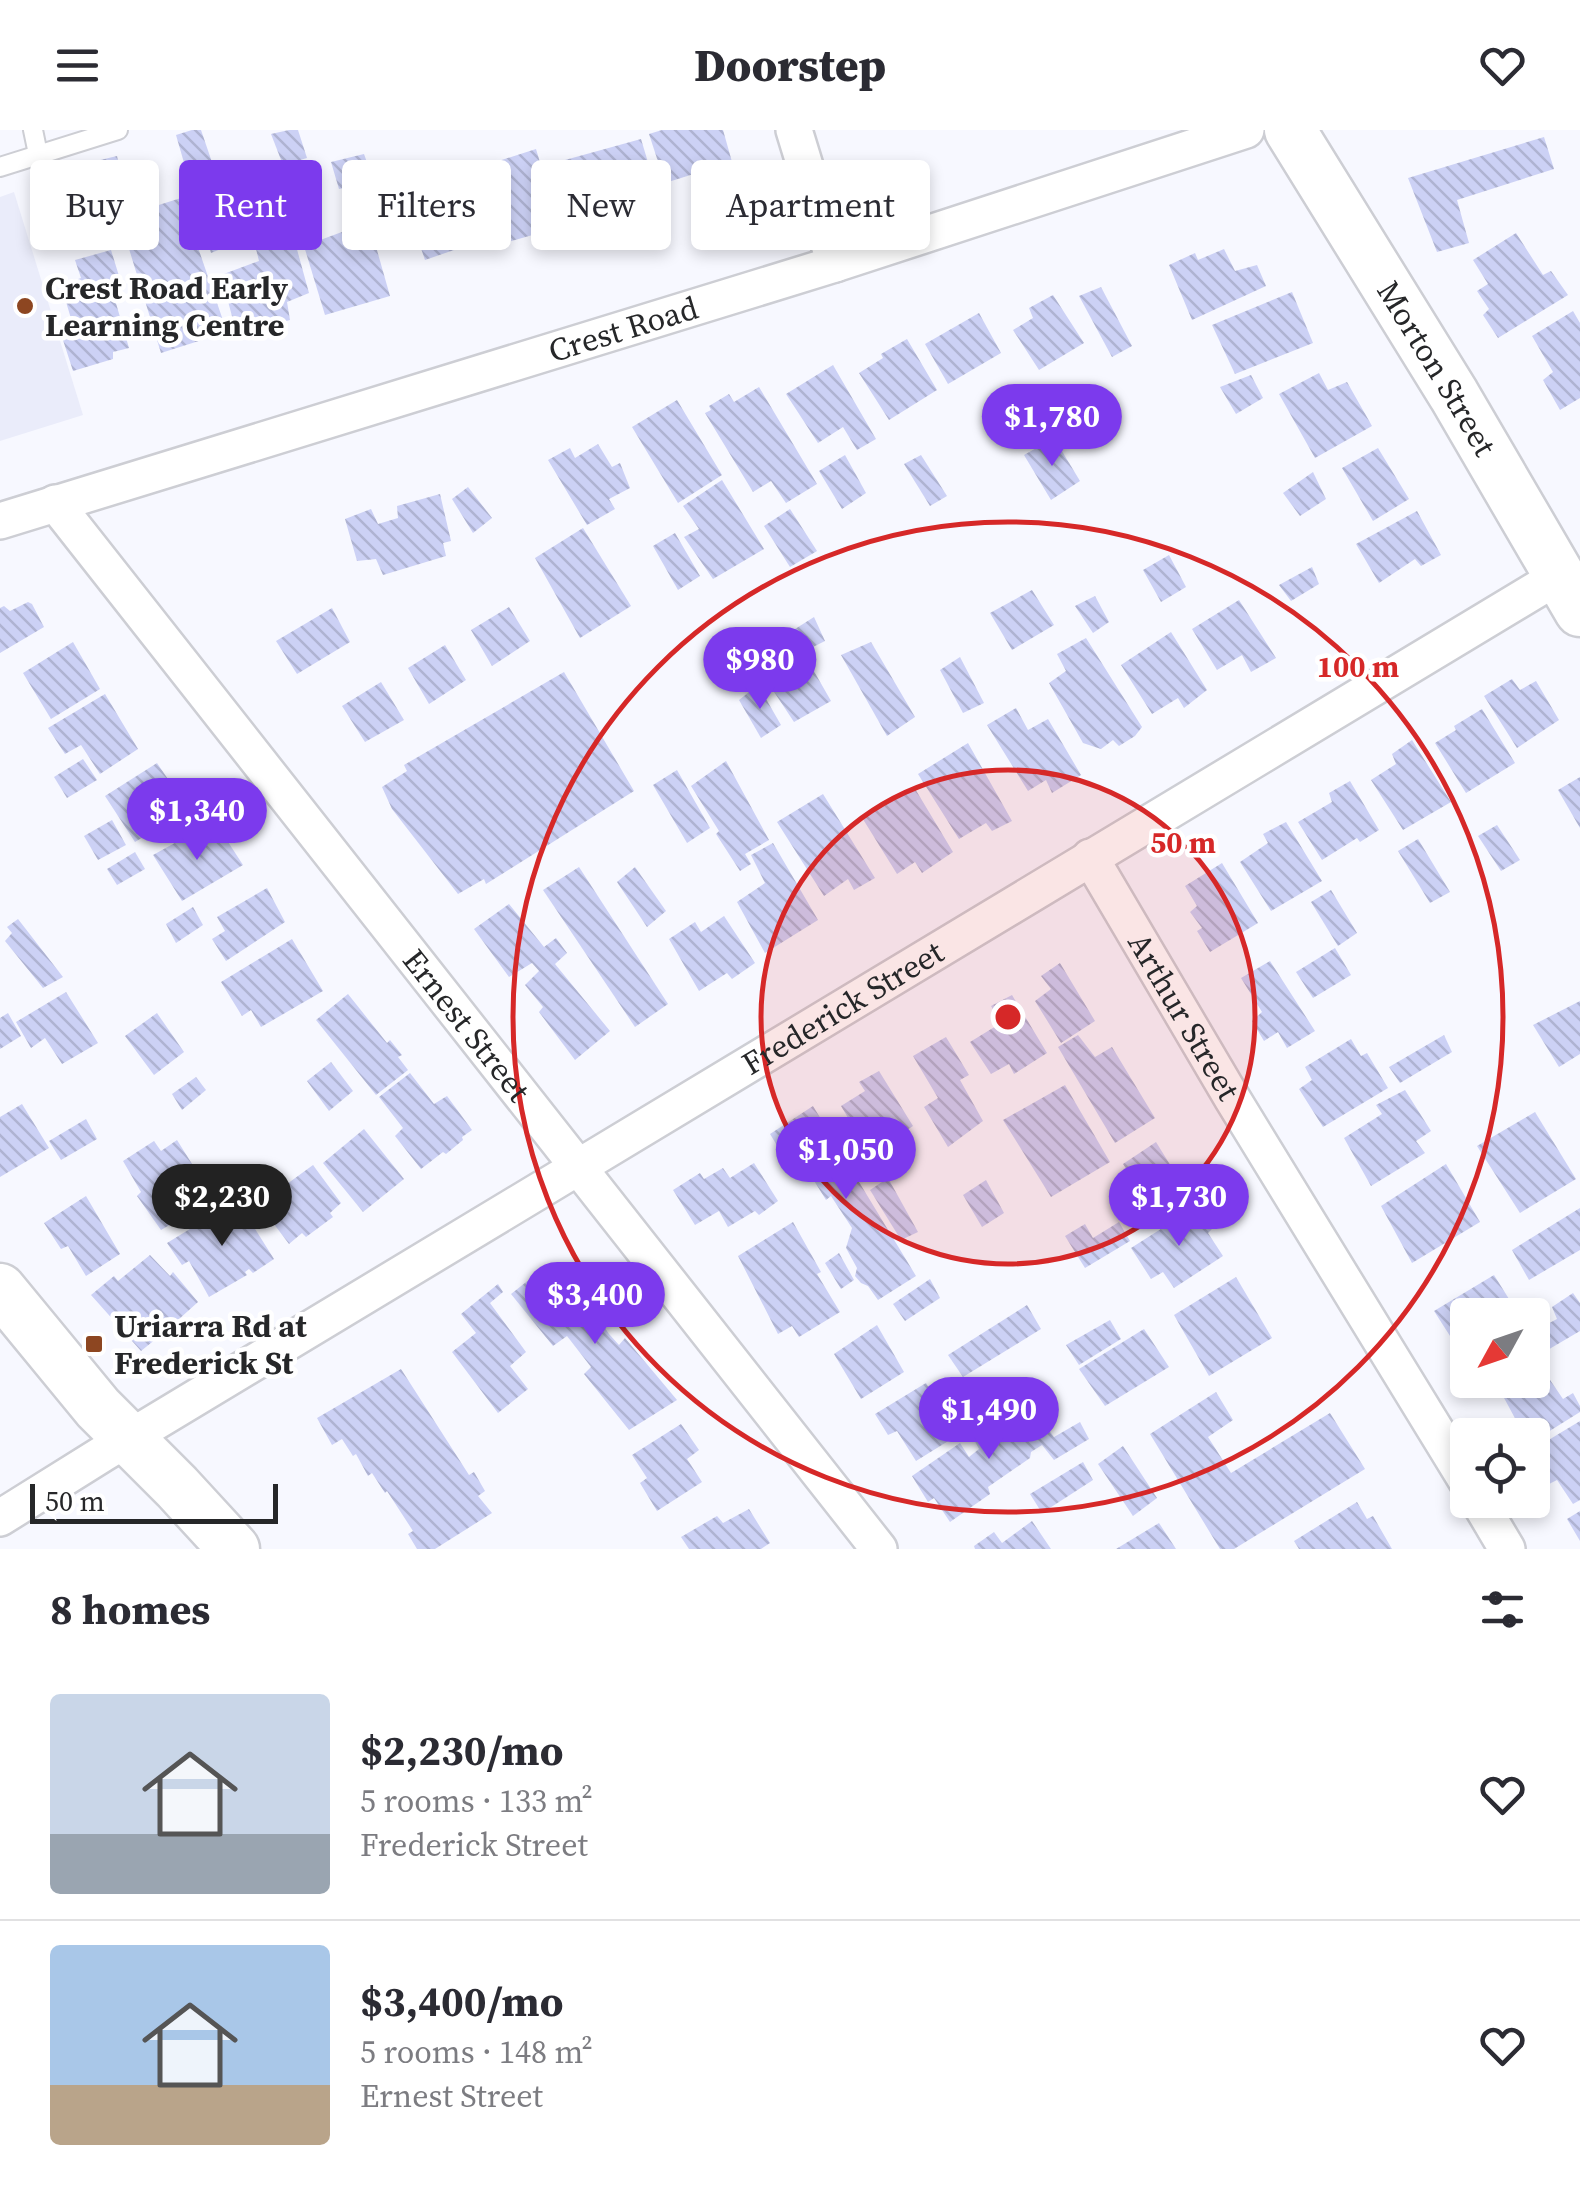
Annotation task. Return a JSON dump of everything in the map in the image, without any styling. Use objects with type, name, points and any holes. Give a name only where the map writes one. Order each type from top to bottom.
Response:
[{"type":"street","points":[[794,130],[835,264]]},
{"type":"street","name":"Crest Road","points":[[0,520],[835,264],[1246,130]]},
{"type":"street","name":"Morton Street","points":[[1290,130],[1454,395],[1569,594]]},
{"type":"street","name":"Ernest Street","points":[[55,503],[878,1549]]},
{"type":"street","name":"Frederick Street","points":[[0,1518],[113,1423],[578,1169],[1090,858],[1569,594]]},
{"type":"street","name":"Arthur Street","points":[[1090,858],[1450,1454]]},
{"type":"street","points":[[0,1289],[113,1423],[234,1549]]},
{"type":"street","points":[[0,1329],[113,1423]]},
{"type":"street","points":[[1489,1518],[1507,1549]]},
{"type":"lane","points":[[33,130],[38,154]]},
{"type":"lane","points":[[0,167],[118,130]]},
{"type":"shaded area","name":"Crest Road Early Learning Centre","points":[[14,192],[83,415],[0,441],[0,197]]},
{"type":"building","points":[[201,130],[211,160],[183,160],[176,135]]},
{"type":"building","points":[[298,130],[307,158],[281,160],[271,134]]},
{"type":"building","points":[[662,130],[723,130],[731,160],[691,160],[691,175],[671,181],[671,160],[657,160],[649,134]]},
{"type":"building","points":[[1544,137],[1554,169],[1457,200],[1469,243],[1437,252],[1408,178]]},
{"type":"building","points":[[641,139],[647,160],[565,160]]},
{"type":"building","points":[[536,149],[539,160],[531,160],[531,235],[511,241],[511,160],[502,160]]},
{"type":"building","points":[[364,154],[366,160],[342,160],[339,189],[331,162]]},
{"type":"building","points":[[179,199],[179,250],[199,250],[227,332],[161,353],[129,250],[159,250],[159,205]]},
{"type":"building","points":[[342,232],[342,250],[377,250],[390,296],[325,315],[305,250],[322,250],[322,239]]},
{"type":"building","points":[[1516,233],[1543,275],[1551,271],[1568,295],[1498,338],[1483,315],[1489,309],[1477,291],[1488,284],[1473,260]]},
{"type":"building","points":[[1224,249],[1235,271],[1257,265],[1266,286],[1192,320],[1169,265],[1195,253],[1198,260]]},
{"type":"building","points":[[111,250],[123,289],[113,293],[129,348],[113,352],[113,359],[73,371],[62,337],[75,332],[61,285],[81,278],[75,260]]},
{"type":"building","points":[[256,250],[297,250],[309,293],[287,302],[290,320],[276,324],[278,332],[256,338],[253,331],[237,335],[221,275],[259,261]]},
{"type":"building","points":[[422,250],[454,250],[425,260]]},
{"type":"building","points":[[1101,287],[1132,346],[1112,357],[1079,296]]},
{"type":"building","points":[[1292,292],[1313,343],[1235,374],[1212,325]]},
{"type":"building","points":[[1053,295],[1084,343],[1039,370],[1013,330],[1033,318],[1029,308]]},
{"type":"building","points":[[1573,311],[1580,323],[1580,398],[1560,410],[1543,380],[1553,372],[1532,336]]},
{"type":"building","points":[[979,313],[1001,353],[948,384],[925,344]]},
{"type":"building","points":[[907,339],[937,390],[889,420],[859,373]]},
{"type":"building","points":[[833,365],[876,439],[857,450],[843,427],[818,443],[786,394]]},
{"type":"building","points":[[1319,373],[1328,390],[1347,382],[1372,426],[1315,458],[1279,394]]},
{"type":"building","points":[[1251,375],[1263,398],[1236,414],[1220,387]]},
{"type":"building","points":[[759,387],[817,484],[786,503],[771,481],[753,492],[705,413],[711,410],[709,406],[729,394],[734,402]]},
{"type":"building","points":[[1060,390],[1084,431],[1066,444],[1040,401]]},
{"type":"building","points":[[677,400],[722,475],[678,503],[632,427]]},
{"type":"building","points":[[1054,438],[1080,481],[1051,500],[1024,455]]},
{"type":"building","points":[[598,444],[612,467],[620,463],[630,488],[609,499],[615,509],[587,525],[548,460],[570,448],[575,458]]},
{"type":"building","points":[[1378,448],[1409,499],[1373,521],[1342,468]]},
{"type":"building","points":[[845,455],[866,493],[842,509],[819,471]]},
{"type":"building","points":[[921,455],[947,496],[930,506],[904,464]]},
{"type":"building","points":[[1313,472],[1326,499],[1300,516],[1283,493]]},
{"type":"building","points":[[722,480],[764,549],[713,579],[684,537],[699,529],[683,506]]},
{"type":"building","points":[[468,487],[492,518],[473,533],[452,499]]},
{"type":"building","points":[[440,494],[451,541],[443,543],[446,556],[383,575],[376,559],[357,561],[345,519],[371,509],[378,524],[398,518],[397,506]]},
{"type":"building","points":[[790,509],[817,551],[790,567],[764,526]]},
{"type":"building","points":[[1417,511],[1441,555],[1421,566],[1415,559],[1379,583],[1356,544]]},
{"type":"building","points":[[583,528],[631,606],[580,638],[535,558]]},
{"type":"building","points":[[675,533],[700,576],[678,590],[653,546]]},
{"type":"building","points":[[1169,555],[1186,587],[1161,602],[1143,570]]},
{"type":"building","points":[[1312,567],[1319,584],[1291,601],[1279,585]]},
{"type":"building","points":[[1032,590],[1054,625],[1012,650],[990,613]]},
{"type":"building","points":[[1095,596],[1109,622],[1093,633],[1075,606]]},
{"type":"building","points":[[1239,600],[1276,658],[1251,672],[1242,655],[1217,670],[1192,629]]},
{"type":"building","points":[[28,602],[44,627],[0,653],[0,608],[4,606],[10,611]]},
{"type":"building","points":[[509,607],[530,641],[492,666],[471,630]]},
{"type":"building","points":[[332,608],[350,642],[297,674],[276,641]]},
{"type":"building","points":[[814,617],[825,641],[803,652],[831,701],[794,722],[751,657]]},
{"type":"building","points":[[1171,632],[1207,690],[1184,708],[1178,698],[1152,714],[1121,665]]},
{"type":"building","points":[[1086,638],[1142,727],[1119,746],[1113,740],[1101,749],[1083,743],[1049,683],[1066,671],[1057,654]]},
{"type":"building","points":[[73,642],[100,689],[51,719],[23,673]]},
{"type":"building","points":[[871,642],[915,717],[887,736],[841,655]]},
{"type":"building","points":[[445,645],[466,680],[429,704],[408,668]]},
{"type":"building","points":[[960,657],[984,703],[963,713],[940,670]]},
{"type":"building","points":[[564,672],[634,791],[486,884],[484,879],[458,894],[392,809],[382,787],[407,771],[404,765]]},
{"type":"building","points":[[1512,679],[1520,690],[1536,681],[1559,720],[1517,748],[1484,696]]},
{"type":"building","points":[[381,682],[404,720],[365,742],[342,706]]},
{"type":"building","points":[[758,685],[781,725],[761,738],[739,700]]},
{"type":"building","points":[[105,694],[138,749],[100,774],[81,745],[65,754],[48,728]]},
{"type":"building","points":[[1016,708],[1028,730],[1048,719],[1081,775],[1052,793],[1046,780],[1028,791],[987,725]]},
{"type":"building","points":[[1482,709],[1515,763],[1466,793],[1435,743]]},
{"type":"building","points":[[1412,740],[1451,802],[1403,830],[1371,780],[1396,764],[1392,754]]},
{"type":"building","points":[[968,743],[1012,821],[992,831],[986,823],[959,839],[918,774]]},
{"type":"building","points":[[83,759],[97,780],[67,798],[54,777]]},
{"type":"building","points":[[726,761],[769,840],[745,854],[751,864],[740,871],[691,786]]},
{"type":"building","points":[[157,763],[174,788],[180,784],[191,808],[135,842],[105,796]]},
{"type":"building","points":[[677,770],[710,828],[687,843],[653,785]]},
{"type":"building","points":[[1580,777],[1580,828],[1558,790]]},
{"type":"building","points":[[1350,781],[1379,830],[1360,842],[1357,838],[1322,860],[1298,822],[1332,802],[1329,793]]},
{"type":"building","points":[[914,787],[953,852],[922,873],[915,862],[897,874],[861,816]]},
{"type":"building","points":[[823,794],[875,878],[854,890],[848,879],[824,896],[777,822]]},
{"type":"building","points":[[112,820],[126,845],[98,860],[84,836]]},
{"type":"building","points":[[1286,822],[1322,881],[1271,911],[1240,862],[1268,843],[1263,834]]},
{"type":"building","points":[[1497,825],[1520,860],[1501,871],[1478,836]]},
{"type":"building","points":[[219,828],[243,865],[182,901],[153,855],[191,834],[195,842]]},
{"type":"building","points":[[1418,839],[1450,892],[1430,903],[1398,851]]},
{"type":"building","points":[[773,843],[818,920],[765,953],[737,902],[765,883],[751,855]]},
{"type":"building","points":[[135,852],[145,869],[117,885],[107,869]]},
{"type":"building","points":[[1222,863],[1258,923],[1210,952],[1197,931],[1202,928],[1190,912],[1197,906],[1185,886]]},
{"type":"building","points":[[579,867],[668,1004],[635,1027],[543,890]]},
{"type":"building","points":[[635,867],[666,911],[647,927],[617,882]]},
{"type":"building","points":[[267,888],[285,922],[226,961],[212,939],[225,931],[217,917]]},
{"type":"building","points":[[1331,890],[1357,933],[1338,946],[1311,902]]},
{"type":"building","points":[[509,904],[544,947],[556,938],[567,953],[555,964],[610,1031],[575,1060],[539,1012],[543,1007],[525,985],[539,971],[532,963],[509,977],[474,929]]},
{"type":"building","points":[[193,907],[203,925],[176,943],[166,924]]},
{"type":"building","points":[[724,916],[755,963],[732,979],[727,973],[699,991],[669,939],[695,922],[701,932]]},
{"type":"building","points":[[18,919],[63,977],[43,988],[5,941],[12,933],[7,927]]},
{"type":"building","points":[[292,939],[323,991],[261,1027],[251,1010],[242,1016],[221,982]]},
{"type":"building","points":[[1335,948],[1351,975],[1313,998],[1296,972]]},
{"type":"building","points":[[1270,961],[1315,1031],[1287,1048],[1278,1032],[1264,1041],[1252,1021],[1262,1012],[1241,978]]},
{"type":"building","points":[[1060,963],[1095,1021],[1061,1043],[1035,1001],[1051,989],[1041,976]]},
{"type":"building","points":[[66,992],[98,1043],[62,1064],[45,1038],[31,1048],[16,1022]]},
{"type":"building","points":[[348,994],[387,1043],[390,1040],[402,1055],[398,1057],[408,1070],[376,1095],[316,1020]]},
{"type":"building","points":[[1012,995],[1047,1053],[1014,1074],[1009,1064],[991,1074],[970,1042],[1001,1023],[991,1006]]},
{"type":"building","points":[[1580,1001],[1580,1054],[1559,1067],[1533,1025]]},
{"type":"building","points":[[8,1013],[21,1036],[0,1049],[0,1018]]},
{"type":"building","points":[[157,1013],[184,1052],[154,1075],[125,1036]]},
{"type":"building","points":[[1078,1035],[1095,1057],[1112,1047],[1155,1118],[1115,1143],[1058,1047]]},
{"type":"building","points":[[1444,1035],[1452,1052],[1400,1083],[1389,1067]]},
{"type":"building","points":[[946,1037],[969,1075],[960,1080],[983,1121],[948,1147],[924,1107],[938,1098],[913,1056]]},
{"type":"building","points":[[1351,1039],[1361,1056],[1367,1053],[1388,1088],[1323,1127],[1299,1089],[1312,1080],[1305,1067]]},
{"type":"building","points":[[331,1062],[353,1091],[329,1111],[307,1081]]},
{"type":"building","points":[[879,1071],[913,1126],[870,1155],[841,1106],[865,1091],[859,1082]]},
{"type":"building","points":[[410,1073],[434,1104],[447,1096],[472,1130],[446,1154],[443,1152],[421,1169],[395,1136],[403,1128],[379,1097]]},
{"type":"building","points":[[196,1077],[206,1090],[182,1110],[172,1094]]},
{"type":"building","points":[[1065,1085],[1110,1162],[1051,1197],[1003,1120]]},
{"type":"building","points":[[1405,1090],[1431,1131],[1416,1141],[1425,1153],[1371,1186],[1344,1138],[1382,1114],[1376,1105]]},
{"type":"building","points":[[22,1104],[49,1148],[0,1177],[0,1117]]},
{"type":"building","points":[[813,1106],[916,1276],[878,1300],[855,1276],[857,1268],[846,1248],[852,1228],[831,1196],[826,1200],[800,1158],[789,1165],[770,1134]]},
{"type":"building","points":[[1535,1112],[1576,1179],[1520,1213],[1477,1146]]},
{"type":"building","points":[[86,1119],[97,1139],[61,1160],[49,1141]]},
{"type":"building","points":[[364,1129],[404,1179],[363,1212],[323,1163]]},
{"type":"building","points":[[177,1140],[214,1199],[161,1230],[137,1196],[141,1192],[123,1161],[154,1141],[161,1151]]},
{"type":"building","points":[[1156,1142],[1187,1192],[1153,1213],[1123,1164]]},
{"type":"building","points":[[754,1163],[778,1201],[759,1215],[755,1211],[728,1227],[719,1211],[695,1225],[673,1190],[700,1173],[704,1179],[723,1168],[730,1178]]},
{"type":"building","points":[[1446,1164],[1480,1222],[1412,1263],[1381,1206]]},
{"type":"building","points":[[313,1165],[341,1203],[330,1213],[333,1217],[289,1244],[255,1199],[281,1177],[287,1184]]},
{"type":"building","points":[[888,1178],[918,1232],[901,1240],[870,1190]]},
{"type":"building","points":[[986,1180],[1004,1213],[982,1227],[963,1195]]},
{"type":"building","points":[[86,1196],[120,1254],[86,1276],[68,1246],[61,1249],[44,1223]]},
{"type":"building","points":[[234,1202],[274,1259],[253,1273],[249,1269],[247,1275],[209,1297],[189,1261],[182,1265],[167,1243]]},
{"type":"building","points":[[1197,1206],[1223,1256],[1174,1288],[1163,1272],[1151,1279],[1131,1248]]},
{"type":"building","points":[[1580,1208],[1580,1250],[1529,1280],[1512,1250]]},
{"type":"building","points":[[793,1222],[840,1312],[799,1337],[792,1326],[778,1334],[738,1256]]},
{"type":"building","points":[[1119,1222],[1130,1241],[1085,1268],[1065,1236],[1085,1224],[1093,1238]]},
{"type":"building","points":[[839,1253],[854,1280],[841,1289],[825,1263]]},
{"type":"building","points":[[150,1255],[170,1276],[173,1272],[198,1302],[164,1337],[162,1334],[141,1351],[91,1295],[114,1276],[118,1281]]},
{"type":"building","points":[[557,1267],[571,1284],[577,1278],[601,1311],[596,1315],[609,1334],[619,1345],[625,1338],[677,1400],[629,1430],[584,1374],[591,1367],[567,1336],[553,1346],[511,1294],[530,1279],[536,1285]]},
{"type":"building","points":[[1494,1275],[1508,1298],[1456,1298]]},
{"type":"building","points":[[1236,1277],[1272,1338],[1209,1376],[1174,1315]]},
{"type":"building","points":[[930,1279],[940,1298],[905,1321],[893,1304]]},
{"type":"building","points":[[498,1284],[503,1292],[490,1303],[526,1352],[510,1366],[528,1389],[498,1413],[452,1352],[476,1333],[461,1314]]},
{"type":"building","points":[[1573,1293],[1580,1303],[1580,1331],[1550,1349],[1550,1323],[1557,1319],[1552,1307]]},
{"type":"building","points":[[1450,1301],[1450,1336],[1434,1311]]},
{"type":"building","points":[[1027,1305],[1041,1329],[963,1377],[948,1355]]},
{"type":"building","points":[[1110,1320],[1121,1339],[1079,1365],[1066,1345]]},
{"type":"building","points":[[877,1325],[904,1372],[861,1399],[834,1354]]},
{"type":"building","points":[[1144,1329],[1169,1367],[1105,1406],[1079,1369]]},
{"type":"building","points":[[401,1369],[469,1475],[474,1472],[485,1491],[478,1496],[492,1513],[435,1549],[417,1549],[408,1534],[413,1531],[387,1491],[372,1473],[368,1476],[342,1439],[332,1445],[317,1418]]},
{"type":"building","points":[[1550,1380],[1563,1399],[1573,1393],[1580,1406],[1580,1412],[1550,1431],[1550,1418],[1515,1418],[1504,1398],[1550,1398]]},
{"type":"building","points":[[926,1383],[958,1435],[916,1461],[897,1431],[888,1435],[875,1414]]},
{"type":"building","points":[[1216,1392],[1233,1420],[1208,1437],[1231,1473],[1330,1413],[1365,1469],[1234,1549],[1220,1549],[1150,1434]]},
{"type":"building","points":[[1017,1407],[1034,1437],[1048,1429],[1054,1437],[1080,1422],[1089,1439],[1054,1460],[1042,1445],[988,1487],[990,1494],[950,1522],[934,1498],[928,1502],[912,1476],[960,1443],[969,1457],[979,1449],[972,1436]]},
{"type":"building","points":[[1580,1421],[1580,1500],[1573,1504],[1557,1480],[1550,1484],[1550,1439]]},
{"type":"building","points":[[681,1424],[699,1450],[687,1459],[702,1482],[657,1511],[640,1483],[647,1478],[632,1455]]},
{"type":"building","points":[[1123,1446],[1157,1498],[1133,1516],[1098,1464]]},
{"type":"building","points":[[1083,1462],[1093,1480],[1042,1513],[1030,1494]]},
{"type":"building","points":[[1357,1502],[1367,1519],[1373,1516],[1392,1549],[1299,1549],[1294,1541]]},
{"type":"building","points":[[749,1509],[770,1543],[761,1549],[689,1549],[681,1537],[717,1516],[723,1523]]},
{"type":"building","points":[[1580,1511],[1580,1541],[1567,1519]]},
{"type":"building","points":[[1032,1521],[1051,1549],[975,1549],[994,1532],[1002,1543]]},
{"type":"building","points":[[1159,1523],[1176,1549],[1116,1549]]},
{"type":"place","name":"Crest Road Early Learning Centre","points":[[25,306]]},
{"type":"place","name":"Uriarra Rd at Frederick St","points":[[94,1344]]}]
